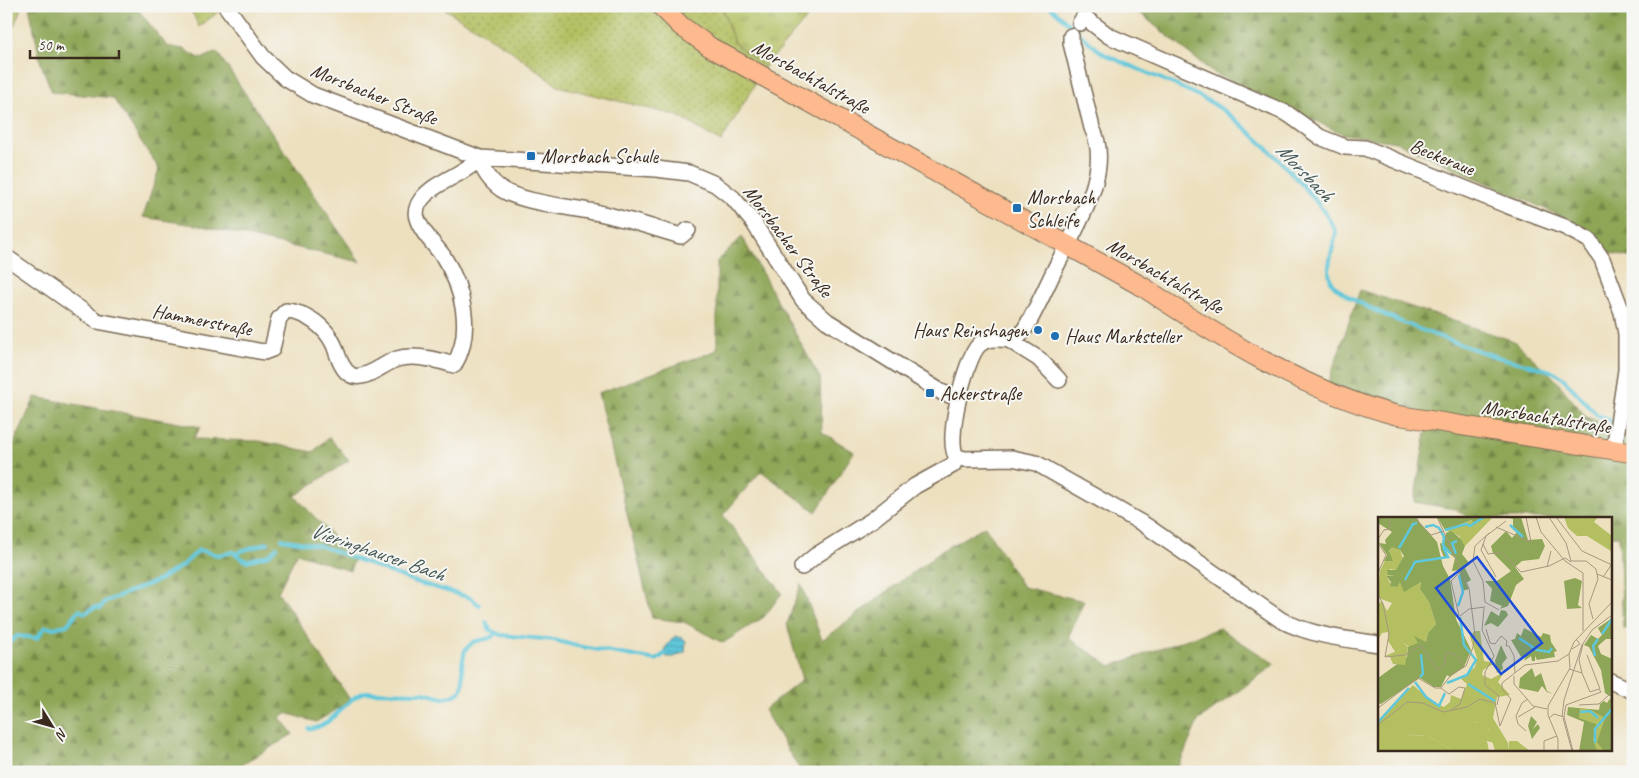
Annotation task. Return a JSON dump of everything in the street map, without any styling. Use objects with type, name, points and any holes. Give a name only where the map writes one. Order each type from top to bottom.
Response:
[{"type":"main road","name":"Morsbachtalstraße","points":[[661,6],[681,26],[710,47],[1143,287],[1288,373],[1341,398],[1396,415],[1616,442],[1633,453]]},
{"type":"street","name":"Morsbacher Straße","points":[[226,6],[264,58],[285,78],[312,95],[480,158],[656,169],[689,173],[706,180],[733,198],[753,222],[804,300],[827,321],[943,393],[957,397]]},
{"type":"street","name":"Beckeraue","points":[[1082,20],[1109,36],[1288,114],[1320,137],[1345,147],[1365,148],[1506,206],[1565,227],[1589,240],[1602,259],[1622,312],[1626,334],[1626,370],[1616,442]]},
{"type":"street","points":[[1071,36],[1071,43],[1092,128],[1097,139],[1098,154],[1086,207],[1040,302],[1023,332],[1016,339],[992,339],[979,346],[970,358],[957,397],[952,449],[957,457],[964,460],[1012,458],[1036,463],[1130,516],[1282,620],[1298,628],[1327,637],[1378,644]]},
{"type":"street","points":[[480,158],[482,166],[492,180],[501,189],[519,197],[617,217],[681,236],[688,230]]},
{"type":"street","name":"Hammerstraße","points":[[6,257],[96,321],[264,352],[272,349],[279,319],[286,311],[297,312],[312,319],[328,336],[344,369],[352,376],[362,376],[399,358],[454,365],[460,354],[464,339],[462,302],[448,264],[419,223],[417,209],[421,199],[472,166],[480,158]]},
{"type":"street","points":[[1009,340],[1038,359],[1059,380]]},
{"type":"street","points":[[802,567],[872,520],[915,486],[953,465],[957,457]]},
{"type":"street","points":[[1612,682],[1633,691]]},
{"type":"green space","points":[[6,6],[22,6],[6,46]]},
{"type":"green space","points":[[29,6],[135,6],[167,46],[183,49],[201,59],[217,52],[360,262],[207,227],[143,217],[159,169],[113,98],[52,92],[41,64]]},
{"type":"green space","points":[[189,6],[226,6],[199,27]]},
{"type":"green space","points":[[440,6],[722,6],[734,43],[765,67],[721,142],[678,116],[558,86],[509,49]]},
{"type":"green space","points":[[722,6],[805,6],[812,12],[765,67],[734,43]]},
{"type":"green space","points":[[1131,6],[1633,6],[1633,258],[1611,253],[1581,225],[1396,142],[1343,134],[1212,72]]},
{"type":"green space","points":[[742,237],[820,378],[822,432],[854,452],[816,512],[761,471],[723,515],[782,593],[764,617],[723,643],[684,622],[652,618],[598,393],[717,350],[717,261]]},
{"type":"green space","points":[[1360,290],[1514,341],[1554,378],[1586,417],[1633,435],[1633,628],[1623,628],[1619,536],[1612,536],[1612,517],[1468,517],[1456,509],[1414,502],[1429,415],[1327,386]]},
{"type":"green space","points":[[35,397],[201,427],[193,439],[259,441],[313,452],[329,437],[349,460],[295,496],[354,559],[350,571],[297,553],[278,592],[351,701],[316,722],[286,713],[280,718],[293,734],[230,772],[6,772],[6,461]]},
{"type":"green space","points":[[985,526],[1023,587],[1084,601],[1068,638],[1111,666],[1219,628],[1275,664],[1198,721],[1176,772],[801,772],[764,710],[802,680],[787,624],[801,584],[822,640],[943,550]]},
{"type":"water","points":[[675,636],[686,641],[685,652],[674,657],[667,657],[665,648]]},
{"type":"waterway","name":"Morsbach","points":[[1049,6],[1104,54],[1212,103],[1262,143],[1315,200],[1336,232],[1330,257],[1329,276],[1340,291],[1380,313],[1432,334],[1494,356],[1556,373],[1564,379],[1596,414],[1613,422]]},
{"type":"waterway","name":"Morsbach","points":[[1623,424],[1633,426]]},
{"type":"waterway","name":"Vieringhauser Bach","points":[[282,539],[321,546],[413,581],[471,598],[479,605]]},
{"type":"waterway","name":"Vieringhauser Bach","points":[[237,554],[268,543]]},
{"type":"waterway","name":"Vieringhauser Bach","points":[[6,645],[17,636],[37,638],[45,627],[53,628],[67,625],[79,610],[85,613],[95,607],[101,608],[104,602],[159,580],[183,565],[199,550],[218,555],[233,552],[246,561],[269,555],[277,547]]},
{"type":"waterway","name":"Vieringhauser Bach","points":[[486,622],[490,630],[501,635],[554,640],[656,660],[666,653]]},
{"type":"waterway","points":[[309,729],[325,724],[352,700],[366,692],[423,693],[443,698],[453,696],[461,691],[463,683],[462,665],[465,650],[473,642],[490,638],[497,633]]},
{"type":"place","name":"Morsbach Schule","points":[[531,156]]},
{"type":"place","name":"Morsbach Schleife","points":[[1017,208]]},
{"type":"place","name":"Haus Reinshagen","points":[[1038,330]]},
{"type":"place","name":"Haus Marksteller","points":[[1055,336]]},
{"type":"place","name":"Ackerstraße","points":[[930,393]]}]
